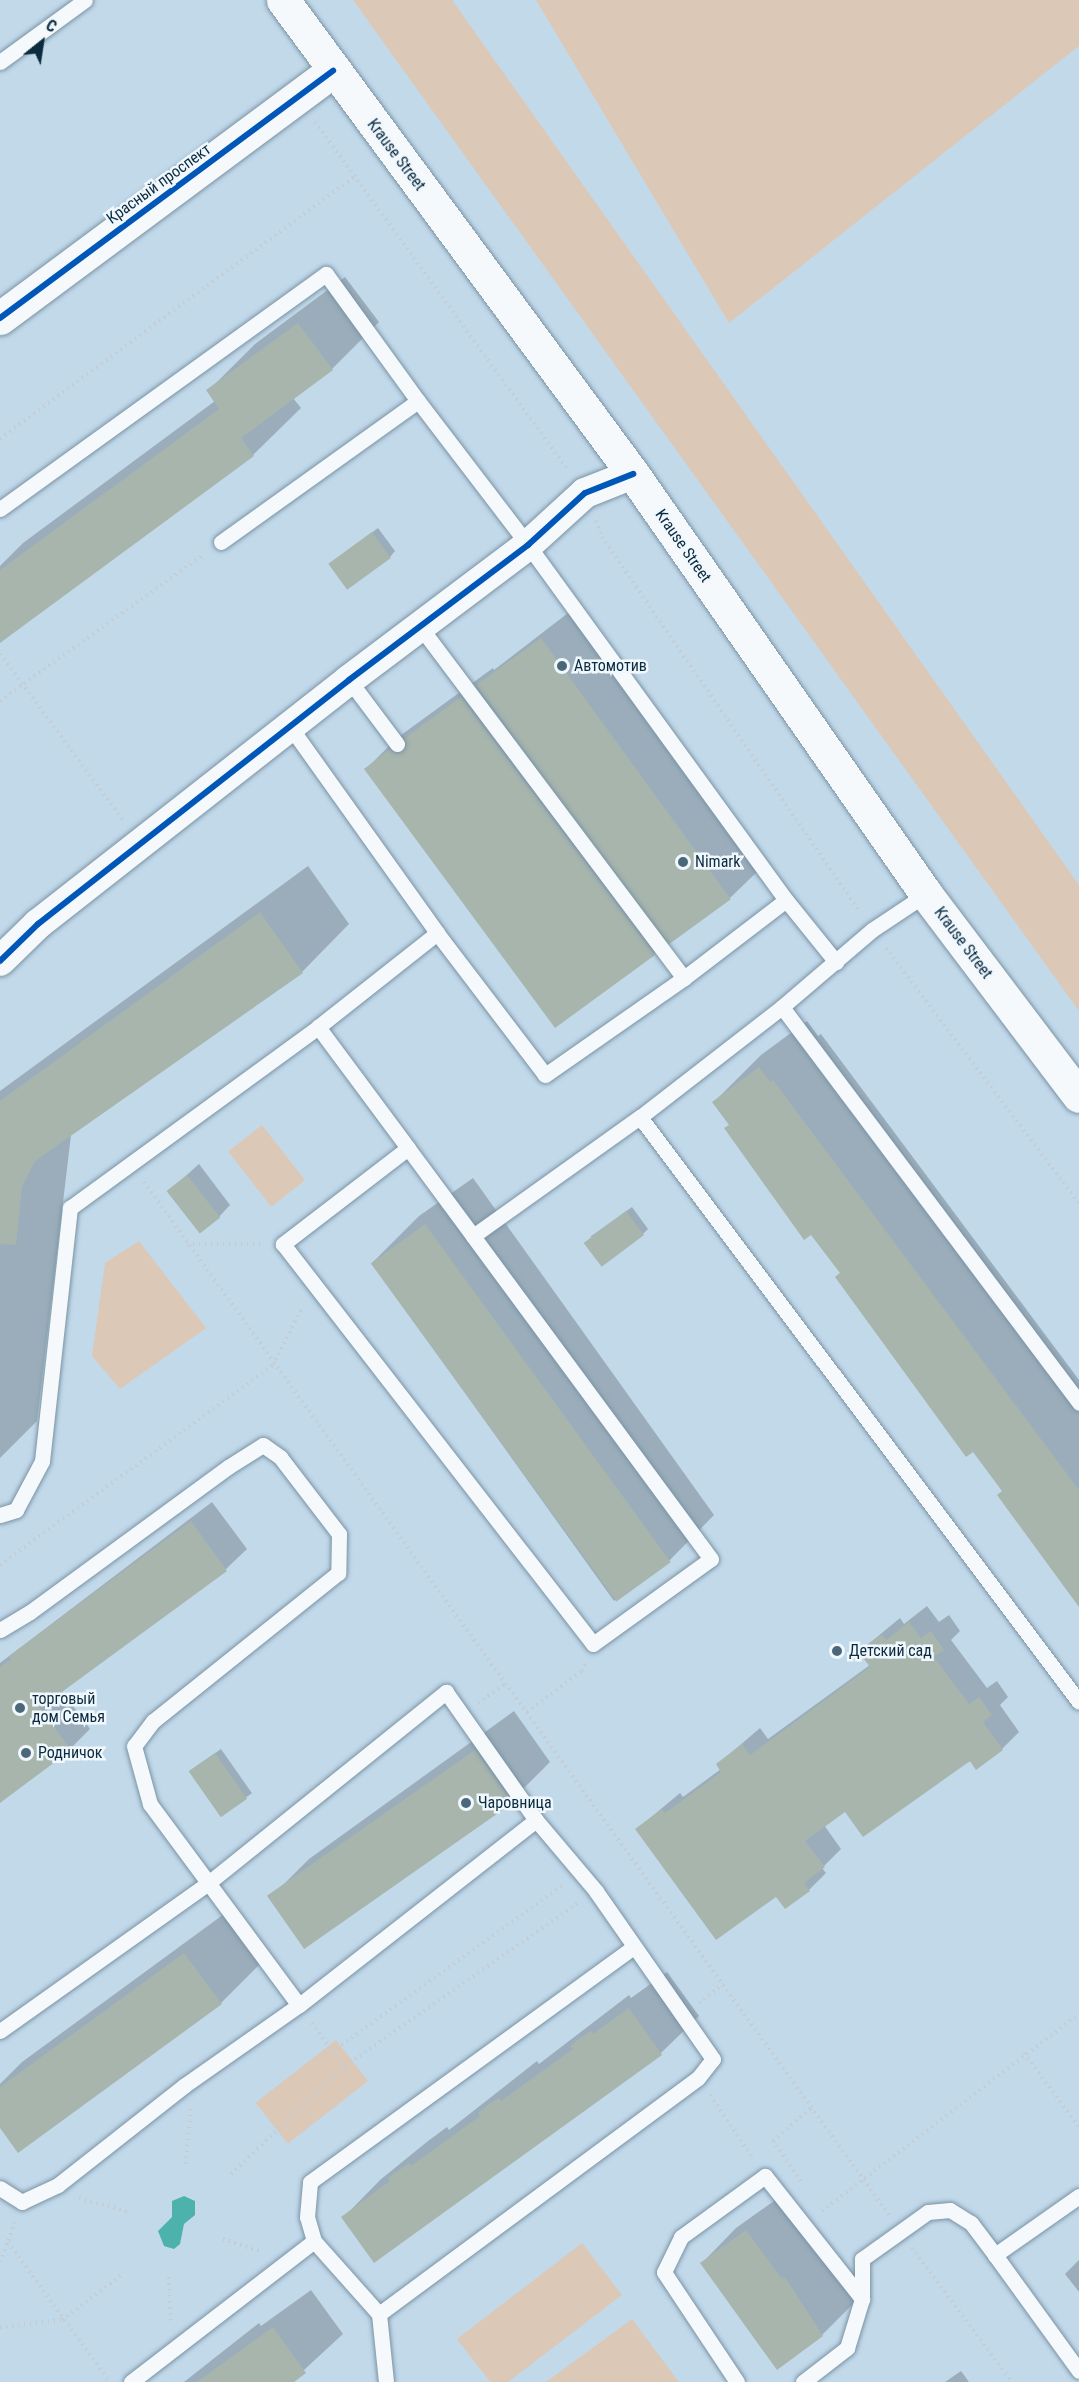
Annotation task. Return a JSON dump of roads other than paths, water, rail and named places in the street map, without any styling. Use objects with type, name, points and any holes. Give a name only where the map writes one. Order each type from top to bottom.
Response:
[{"type":"main road","name":"Krause Street","points":[[283,0],[333,71],[633,474],[926,894],[1079,1096]]},
{"type":"main road","name":"Красный проспект","points":[[0,318],[333,71]]},
{"type":"street","points":[[0,961],[38,924],[291,728],[349,680],[528,546],[585,493],[633,474]]},
{"type":"lane","points":[[0,62],[85,0]]},
{"type":"lane","points":[[0,509],[326,274],[786,900],[836,962]]},
{"type":"lane","points":[[221,543],[418,401]]},
{"type":"lane","points":[[421,628],[684,978]]},
{"type":"lane","points":[[349,680],[397,744]]},
{"type":"lane","points":[[291,728],[437,933],[545,1075],[684,978],[786,900]]},
{"type":"lane","points":[[473,1236],[640,1117],[782,1007],[872,930],[926,894]]},
{"type":"lane","points":[[0,1515],[16,1510],[42,1461],[70,1208],[129,1162],[318,1027],[437,933]]},
{"type":"lane","points":[[782,1007],[1079,1403]]},
{"type":"lane","points":[[318,1027],[408,1148],[711,1559],[593,1644],[313,1287],[283,1244],[408,1148]]},
{"type":"lane","points":[[640,1117],[1079,1702]]},
{"type":"lane","points":[[0,1630],[30,1612],[228,1467],[264,1445],[280,1457],[339,1534],[338,1573],[153,1721],[134,1746],[150,1804],[207,1884],[299,2005]]},
{"type":"lane","points":[[0,2031],[207,1884],[446,1692],[536,1820],[596,1891],[633,1947],[685,2015],[713,2059],[698,2078],[379,2314]]},
{"type":"lane","points":[[0,2188],[22,2202],[58,2185],[185,2085],[299,2005],[536,1820]]},
{"type":"lane","points":[[384,2381],[379,2314],[314,2241],[307,2217],[310,2182],[633,1947]]},
{"type":"lane","points":[[737,2382],[664,2272],[681,2237],[765,2176],[862,2299]]},
{"type":"lane","points":[[995,2255],[1079,2196]]},
{"type":"lane","points":[[803,2382],[847,2348],[862,2299],[862,2259],[928,2212],[950,2210],[971,2223],[1079,2371]]},
{"type":"lane","points":[[131,2382],[172,2353],[314,2241]]},
{"type":"place","name":"Автомотив","points":[[562,666]]},
{"type":"place","name":"Nimark","points":[[683,862]]},
{"type":"place","name":"Детский сад","points":[[837,1651]]},
{"type":"place","name":"торговый дом Семья","points":[[20,1708]]},
{"type":"place","name":"Родничок","points":[[26,1753]]},
{"type":"place","name":"Чаровница","points":[[466,1803]]}]
